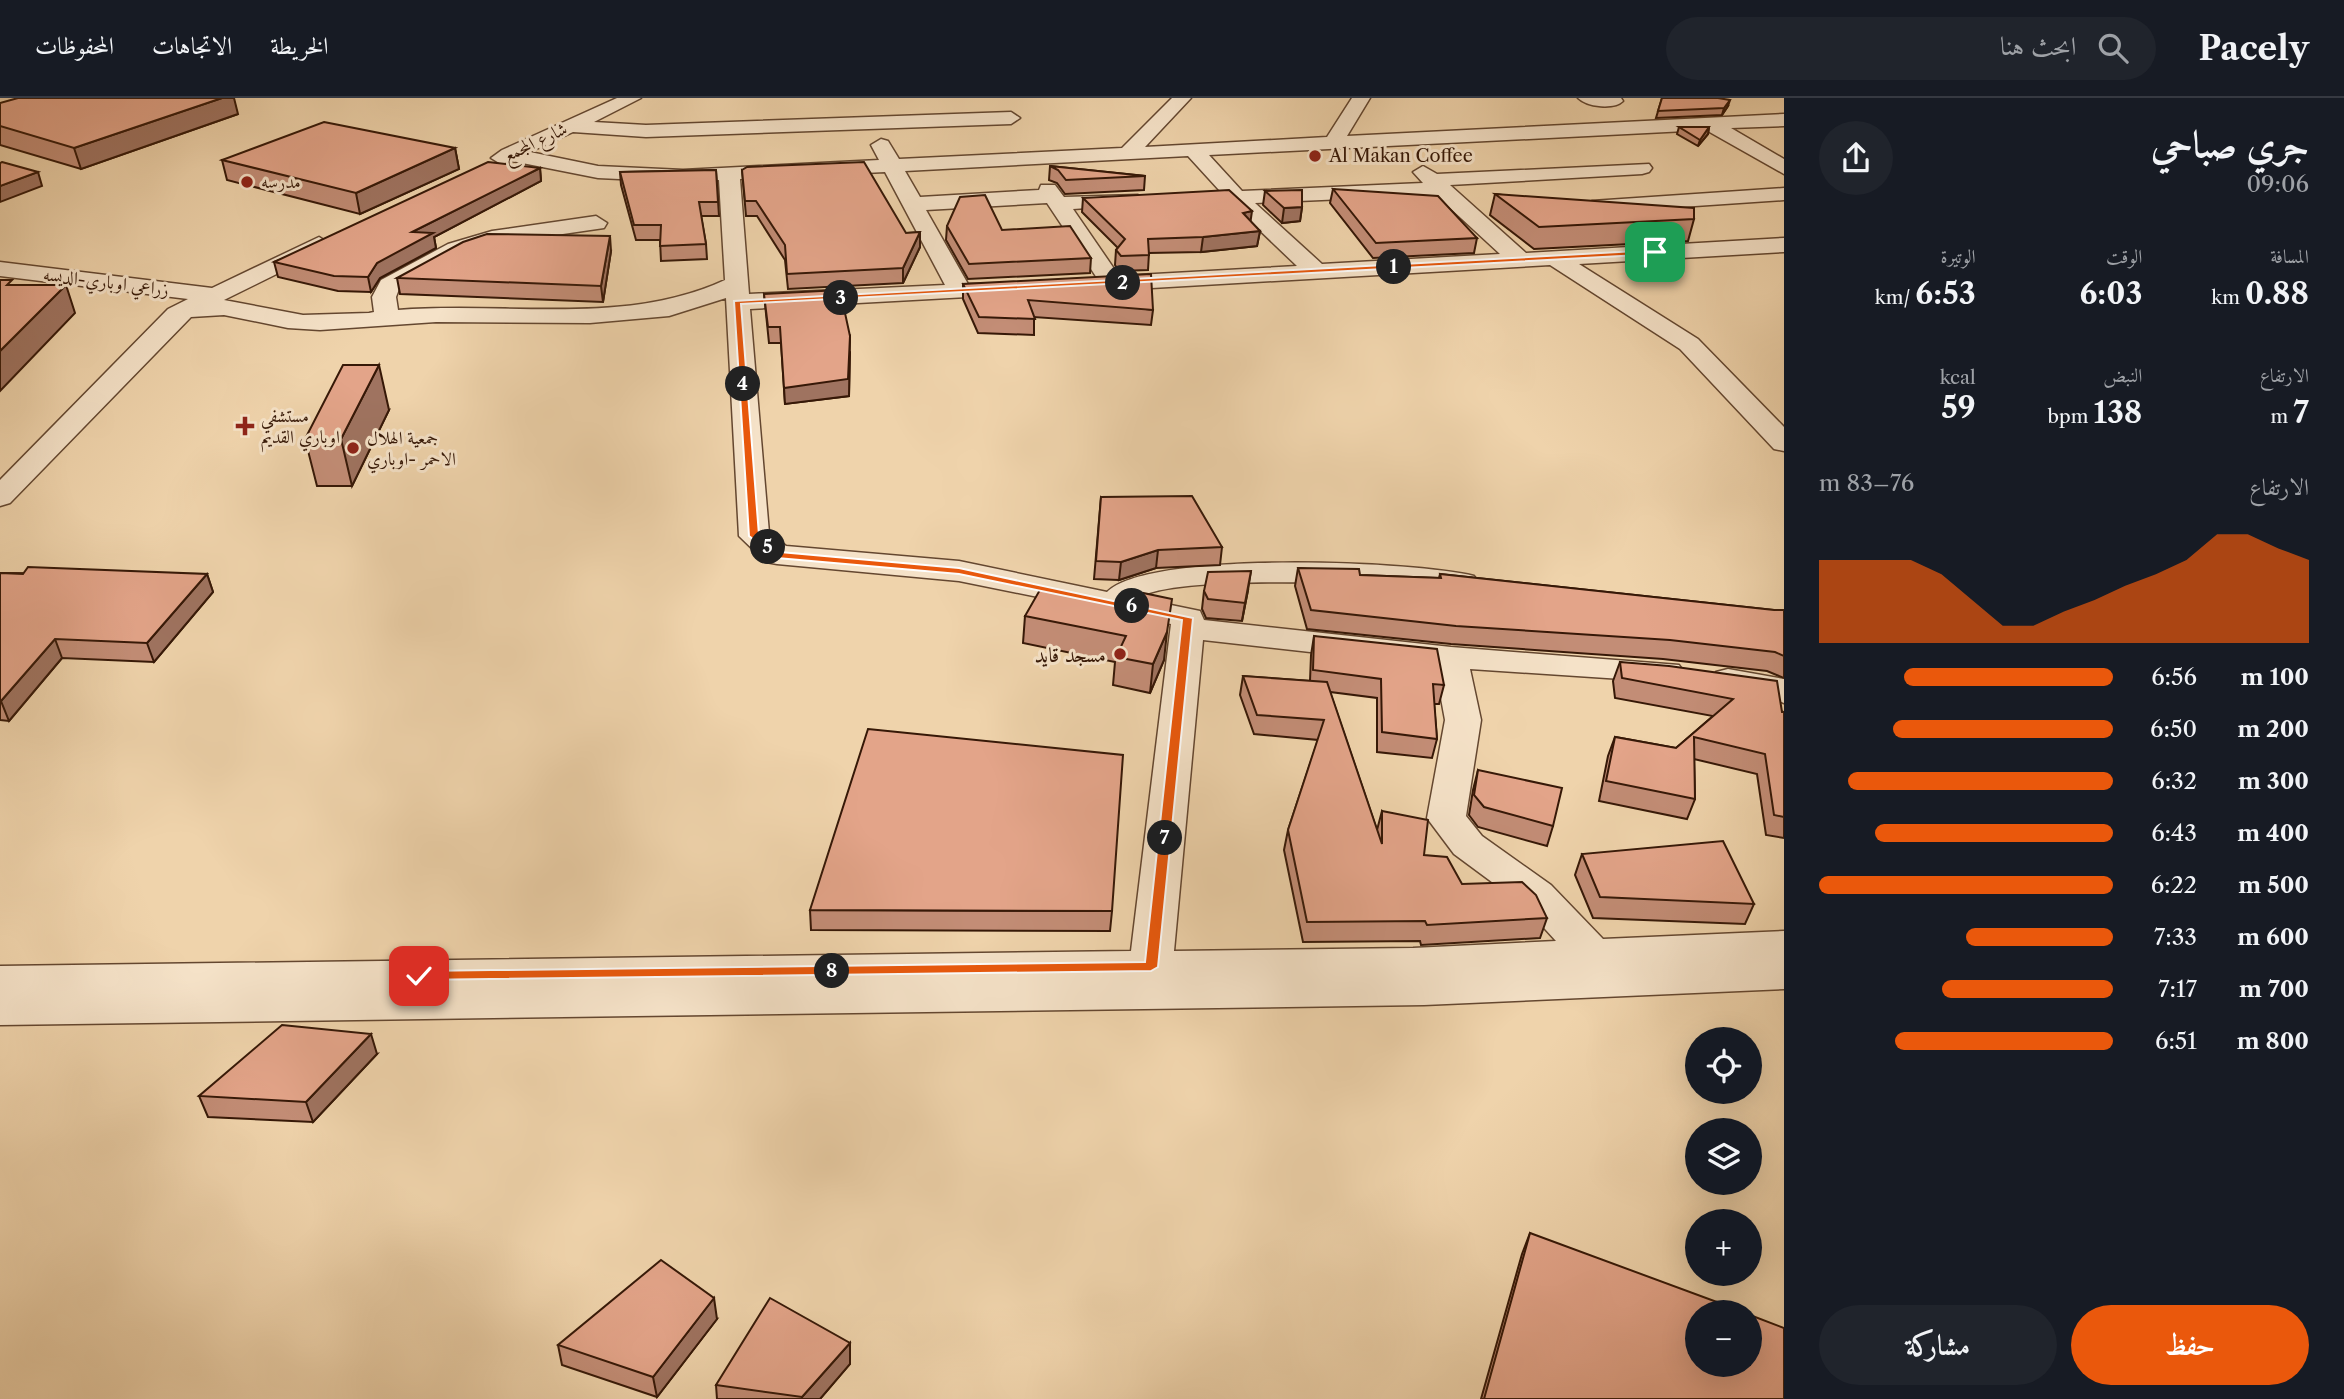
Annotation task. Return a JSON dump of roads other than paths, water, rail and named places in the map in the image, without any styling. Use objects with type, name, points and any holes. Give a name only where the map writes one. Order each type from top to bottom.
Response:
[{"type":"street","name":"شارع المجمع","points":[[485,165],[632,98]]},
{"type":"street","points":[[1000,98],[1056,200],[1112,283]]},
{"type":"street","points":[[1128,153],[1182,98]]},
{"type":"street","points":[[1334,142],[1361,98]]},
{"type":"street","points":[[1587,98],[1615,99],[1608,128]]},
{"type":"street","points":[[761,127],[802,104]]},
{"type":"street","points":[[509,154],[598,172],[683,176],[1710,124],[1780,109]]},
{"type":"street","points":[[567,127],[646,131],[1011,118]]},
{"type":"street","points":[[871,123],[890,165],[960,292]]},
{"type":"street","points":[[1710,124],[1781,164]]},
{"type":"street","points":[[1580,130],[1695,200]]},
{"type":"street","points":[[1387,140],[1520,260]]},
{"type":"street","points":[[1193,150],[1235,196],[1317,272]]},
{"type":"street","points":[[1206,195],[1235,196],[1437,184],[1642,168]]},
{"type":"street","points":[[729,174],[754,536],[777,555],[959,571],[1188,618],[1151,967]]},
{"type":"street","points":[[1542,174],[1655,252]]},
{"type":"street","points":[[1591,207],[1784,194]]},
{"type":"street","points":[[911,204],[1152,198]]},
{"type":"street","points":[[387,318],[384,297],[390,285],[456,249],[492,238],[596,223]]},
{"type":"street","points":[[0,497],[177,314],[340,234]]},
{"type":"street","points":[[1071,286],[1655,252],[1779,249]]},
{"type":"street","points":[[1554,258],[1689,344],[1784,443]]},
{"type":"street","name":"زراعي اوباري-الديسه","points":[[0,269],[212,295]]},
{"type":"street","points":[[238,307],[251,293],[256,274]]},
{"type":"street","points":[[177,314],[201,308],[238,307],[260,316],[298,322],[654,310],[736,294],[960,292],[1043,287]]},
{"type":"street","points":[[1114,603],[1128,589],[1151,581],[1287,573],[1410,577],[1489,586]]},
{"type":"street","points":[[1187,628],[1451,657],[1663,672],[1767,684],[1784,692]]},
{"type":"street","points":[[1451,657],[1463,720],[1446,818],[1468,845],[1537,895],[1594,956]]},
{"type":"street","points":[[0,982],[1413,963],[1784,946]]},
{"type":"street","points":[[0,1009],[1424,989],[1784,974]]},
{"type":"place","name":"Al Makan Coffee","points":[[1315,156]]},
{"type":"place","name":"مدرسه","points":[[247,182]]},
{"type":"place","name":"مستشفي اوباري القديم","points":[[245,426]]},
{"type":"place","name":"جمعية الهلال الاحمر -اوباري","points":[[353,448]]},
{"type":"place","name":"مسجد قايد","points":[[1120,654]]}]
